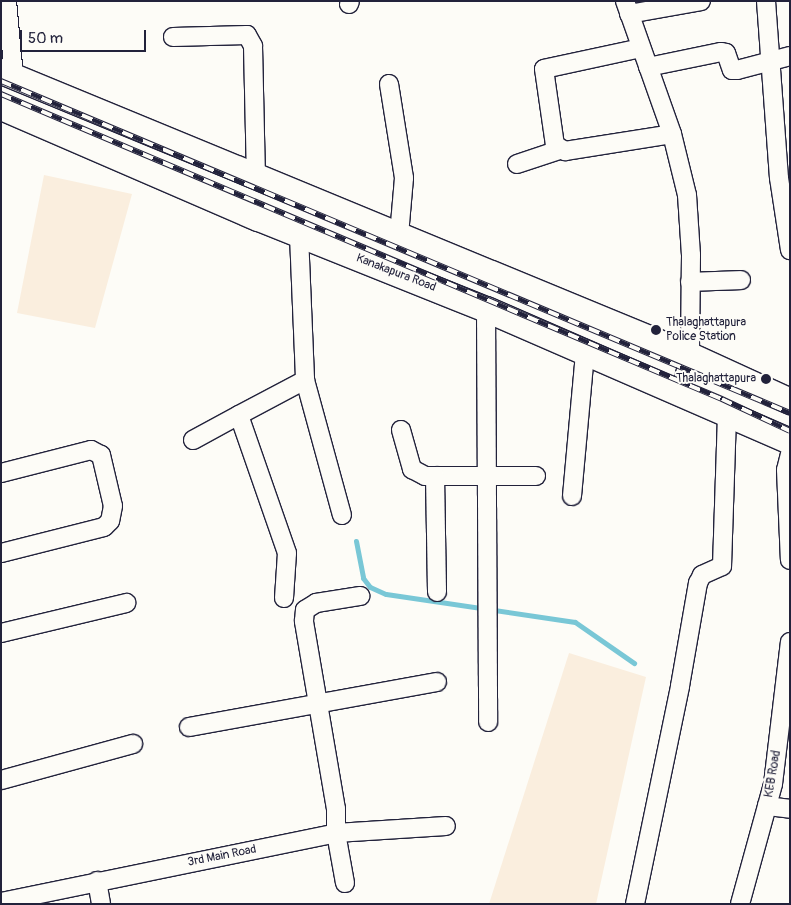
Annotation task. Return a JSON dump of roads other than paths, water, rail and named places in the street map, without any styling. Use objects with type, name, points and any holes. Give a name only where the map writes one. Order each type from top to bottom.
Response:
[{"type":"highway","points":[[7,73],[690,355],[790,401]]},
{"type":"highway","name":"Kanakapura Road","points":[[1,107],[299,235],[486,309],[790,441]]},
{"type":"street","points":[[7,1],[7,73]]},
{"type":"street","points":[[680,392],[690,355],[687,195],[672,134],[627,8],[701,1]]},
{"type":"street","points":[[766,1],[779,178],[790,250]]},
{"type":"street","points":[[173,37],[247,35],[253,46],[256,176]]},
{"type":"street","points":[[559,150],[555,145],[544,70],[641,48]]},
{"type":"street","points":[[648,67],[721,52],[726,54],[732,70],[737,70],[790,56]]},
{"type":"street","points":[[389,84],[404,178],[400,235]]},
{"type":"street","points":[[517,164],[559,150],[672,134]]},
{"type":"street","points":[[299,235],[304,380],[342,515]]},
{"type":"street","points":[[690,282],[741,280]]},
{"type":"street","points":[[486,309],[488,722]]},
{"type":"street","points":[[572,496],[585,353]]},
{"type":"street","points":[[193,440],[304,380]]},
{"type":"street","points":[[635,904],[680,686],[698,583],[702,575],[722,566],[727,414]]},
{"type":"street","points":[[239,415],[287,553],[284,598]]},
{"type":"street","points":[[401,430],[412,469],[424,476],[536,476]]},
{"type":"street","points":[[1,473],[91,450],[101,455],[113,506],[110,521],[104,527],[1,553]]},
{"type":"street","points":[[790,454],[786,470],[790,560]]},
{"type":"street","points":[[435,476],[437,592]]},
{"type":"street","points":[[345,884],[336,833],[336,808],[318,706],[305,610],[316,602],[360,596]]},
{"type":"street","points":[[1,633],[126,603]]},
{"type":"street","name":"KEB Road","points":[[740,904],[773,784],[790,642]]},
{"type":"street","points":[[189,727],[318,706],[437,682]]},
{"type":"street","points":[[1,780],[133,744]]},
{"type":"street","points":[[767,806],[790,809]]},
{"type":"street","name":"3rd Main Road","points":[[1,902],[336,833],[446,826]]},
{"type":"street","points":[[97,881],[100,904]]},
{"type":"waterway","points":[[356,541],[363,578],[370,587],[386,594],[575,622],[634,663]]},
{"type":"railway","points":[[1,81],[790,413]]},
{"type":"railway","points":[[1,94],[722,399],[790,431]]},
{"type":"place","name":"Thalaghattapura Police Station","points":[[656,330]]},
{"type":"place","name":"Thalaghattapura","points":[[766,379]]}]
